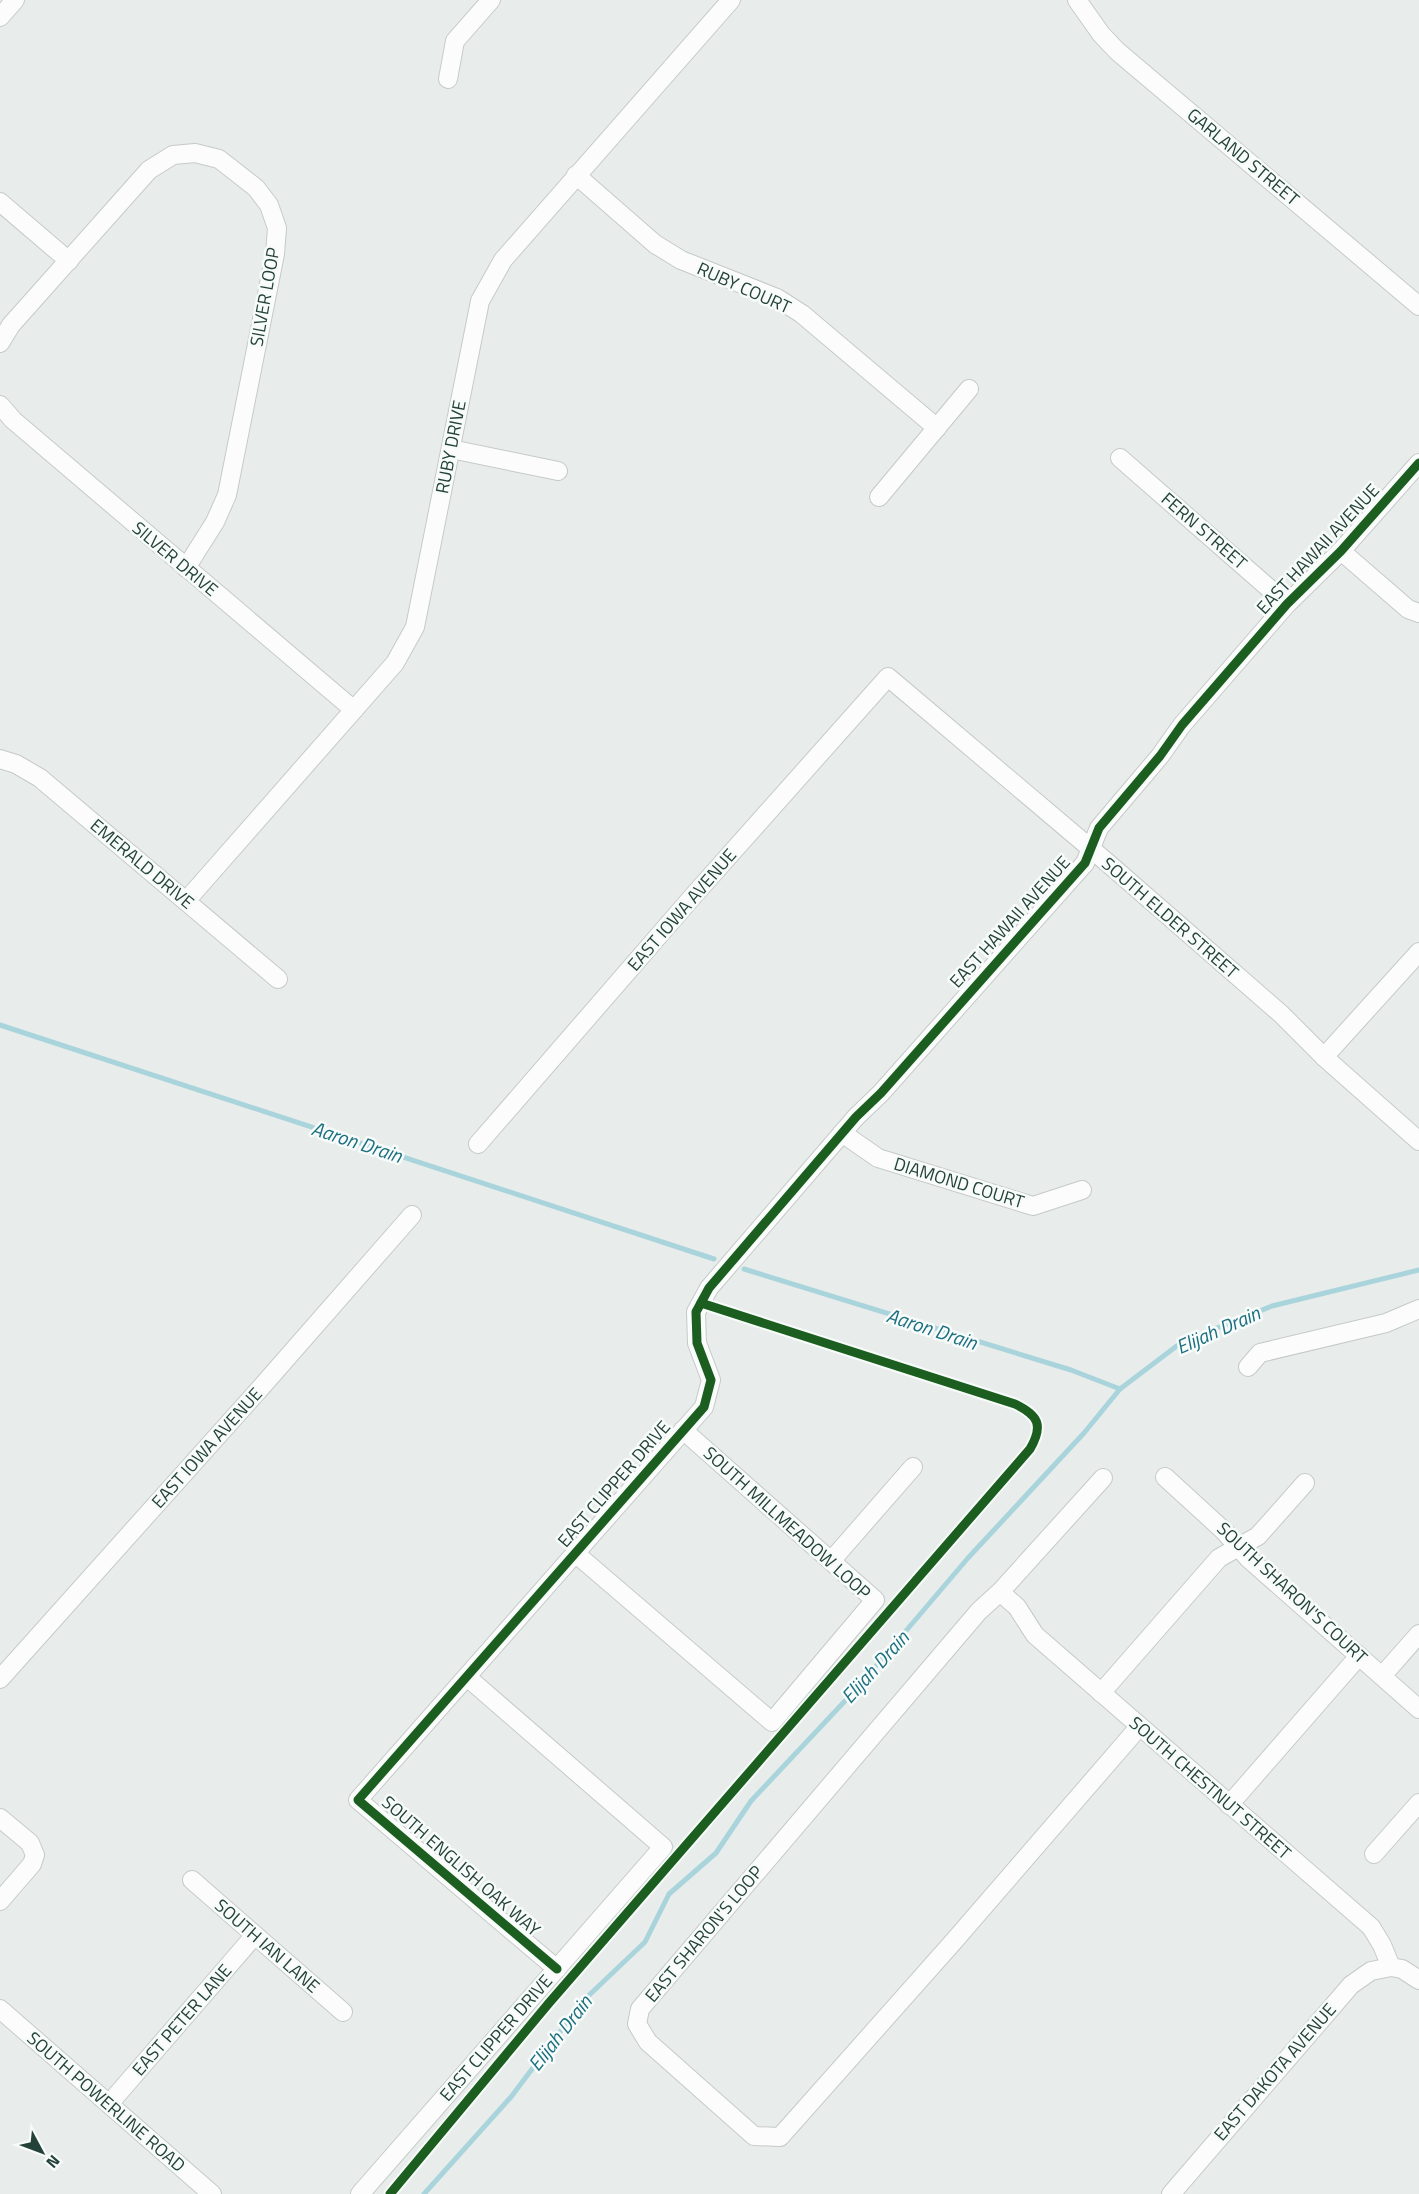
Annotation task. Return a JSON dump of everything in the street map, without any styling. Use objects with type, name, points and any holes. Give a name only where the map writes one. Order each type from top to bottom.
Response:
[{"type":"street","points":[[448,79],[455,41],[491,0]]},
{"type":"street","name":"RUBY DRIVE","points":[[186,901],[395,663],[416,627],[480,301],[503,260],[730,0]]},
{"type":"street","name":"GARLAND STREET","points":[[1077,0],[1101,34],[1117,51],[1419,306]]},
{"type":"street","name":"SILVER LOOP","points":[[0,343],[11,325],[149,170],[173,155],[195,153],[219,159],[256,188],[269,205],[277,228],[275,254],[227,495],[215,522],[186,568]]},
{"type":"street","name":"RUBY COURT","points":[[576,175],[655,244],[681,260],[777,298],[802,314],[937,428]]},
{"type":"street","points":[[0,202],[69,261]]},
{"type":"street","points":[[879,497],[969,389]]},
{"type":"street","name":"SILVER DRIVE","points":[[0,405],[13,420],[354,710]]},
{"type":"street","points":[[451,449],[558,471]]},
{"type":"street","name":"FERN STREET","points":[[1120,458],[1287,604]]},
{"type":"street","name":"EAST HAWAII AVENUE","points":[[709,1288],[842,1133],[1084,863],[1099,828],[1160,756],[1182,725],[1287,604],[1341,551],[1419,464]]},
{"type":"street","points":[[1341,551],[1408,609],[1419,613]]},
{"type":"street","name":"SOUTH ELDER STREET","points":[[888,677],[1281,1014],[1324,1057],[1419,1141]]},
{"type":"street","name":"EAST IOWA AVENUE","points":[[478,1144],[694,895],[888,677]]},
{"type":"street","name":"EMERALD DRIVE","points":[[0,759],[16,764],[40,778],[278,979]]},
{"type":"street","points":[[1324,1057],[1419,952]]},
{"type":"street","name":"DIAMOND COURT","points":[[842,1133],[878,1158],[1033,1206],[1082,1190]]},
{"type":"street","name":"EAST IOWA AVENUE","points":[[0,1679],[412,1215]]},
{"type":"street","name":"EAST CLIPPER DRIVE","points":[[360,2194],[663,1847],[467,1677],[704,1407],[711,1380],[697,1343],[696,1312],[709,1288]]},
{"type":"street","points":[[1248,1367],[1260,1353],[1386,1323],[1419,1309]]},
{"type":"street","name":"SOUTH MILLMEADOW LOOP","points":[[575,1553],[772,1722],[876,1600],[683,1430]]},
{"type":"street","points":[[831,1561],[913,1467]]},
{"type":"street","points":[[1000,1592],[1103,1478]]},
{"type":"street","name":"SOUTH SHARON'S COURT","points":[[1165,1478],[1224,1531],[1249,1559],[1419,1709]]},
{"type":"street","points":[[1101,1693],[1219,1558],[1258,1536],[1305,1483]]},
{"type":"street","name":"SOUTH CHESTNUT STREET","points":[[1000,1592],[1017,1607],[1035,1635],[1371,1927],[1383,1945],[1391,1967]]},
{"type":"street","name":"EAST SHARON'S LOOP","points":[[1000,1592],[979,1611],[640,2009],[637,2024],[648,2042],[754,2136],[780,2137],[939,1959],[1139,1727]]},
{"type":"street","points":[[1382,1676],[1419,1634]]},
{"type":"street","points":[[1229,1805],[1359,1656]]},
{"type":"street","name":"SOUTH ENGLISH OAK WAY","points":[[467,1677],[358,1800],[557,1970]]},
{"type":"street","points":[[1374,1854],[1419,1803]]},
{"type":"street","points":[[0,1818],[30,1843],[35,1855],[32,1864],[0,1901]]},
{"type":"street","name":"SOUTH IAN LANE","points":[[192,1880],[343,2012]]},
{"type":"street","name":"EAST PETER LANE","points":[[109,2104],[255,1935]]},
{"type":"street","points":[[1391,1967],[1402,1969],[1419,1980]]},
{"type":"street","name":"EAST DAKOTA AVENUE","points":[[1171,2194],[1351,1985],[1371,1971],[1391,1967]]},
{"type":"street","name":"SOUTH POWERLINE ROAD","points":[[0,2009],[212,2194]]},
{"type":"waterway","name":"Aaron Drain","points":[[0,1025],[714,1259]]},
{"type":"waterway","name":"Aaron Drain","points":[[744,1269],[1071,1370],[1120,1389]]},
{"type":"waterway","name":"Elijah Drain","points":[[424,2194],[511,2097],[584,2000],[645,1942],[669,1894],[716,1853],[751,1801],[859,1686],[968,1558],[1084,1433],[1120,1389],[1182,1342],[1272,1306],[1419,1270]]},
{"type":"cycle path","points":[[557,1969],[358,1800],[704,1407],[711,1380],[697,1343],[696,1312],[709,1288],[856,1117],[881,1093],[1085,863],[1099,828],[1160,756],[1182,725],[1287,604],[1341,551],[1419,463]]},
{"type":"cycle path","points":[[390,2194],[549,2003],[1030,1449],[1037,1433],[1034,1417],[1015,1404],[701,1303]]}]
